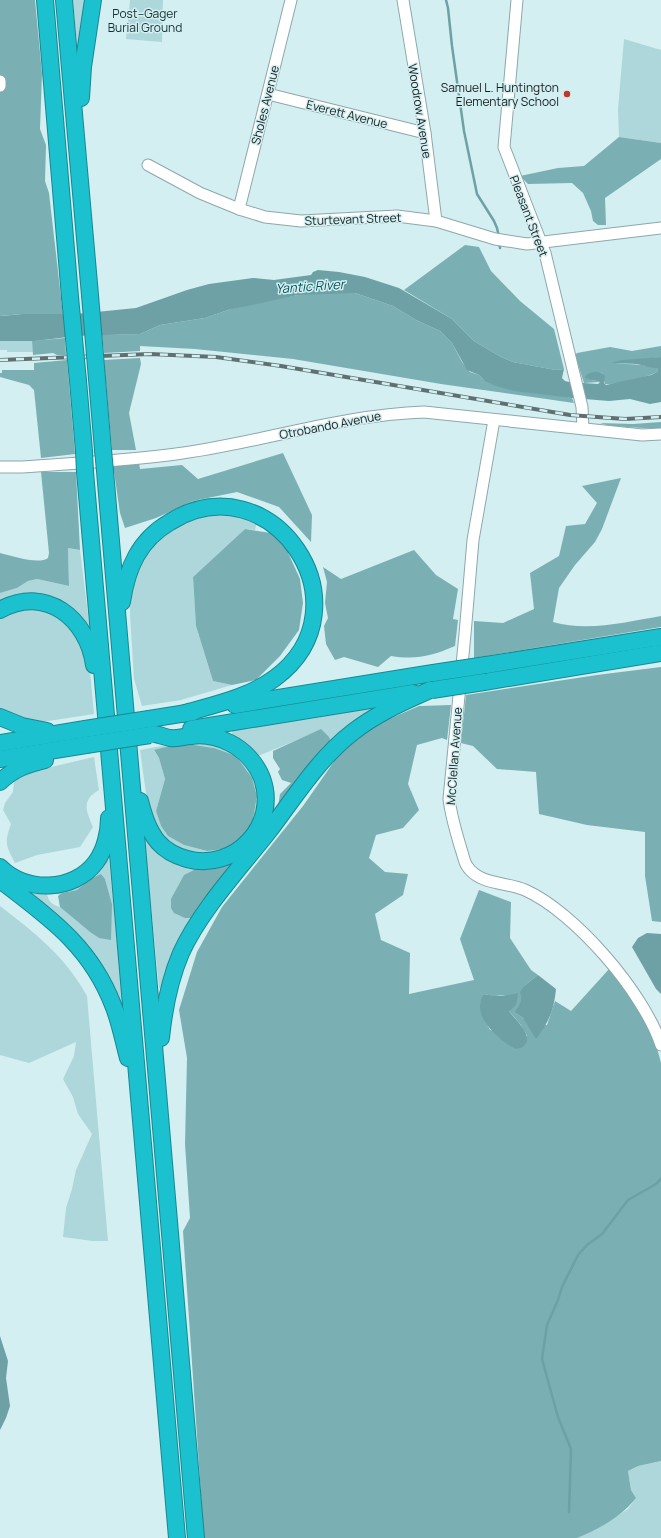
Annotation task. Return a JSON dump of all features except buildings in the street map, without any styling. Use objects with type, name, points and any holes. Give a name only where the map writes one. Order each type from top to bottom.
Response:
[{"type":"highway","points":[[45,0],[177,1538]]},
{"type":"highway","points":[[64,0],[196,1538]]},
{"type":"highway","points":[[76,141],[81,121],[83,63],[93,0]]},
{"type":"highway","points":[[119,635],[124,590],[130,568],[137,554],[146,542],[159,529],[172,520],[188,513],[203,509],[215,507],[233,508],[247,512],[266,521],[281,531],[292,542],[307,565],[313,594],[314,610],[311,624],[301,650],[281,673],[258,689],[218,704],[182,714]]},
{"type":"highway","points":[[0,610],[16,604],[34,602],[48,604],[58,608],[73,619],[80,627],[88,642],[93,659],[96,680],[105,704]]},
{"type":"highway","points":[[0,743],[661,637]]},
{"type":"highway","points":[[0,759],[661,653]]},
{"type":"highway","points":[[157,1082],[162,1026],[167,995],[182,953],[200,920],[316,770],[339,744],[372,719],[431,690]]},
{"type":"highway","points":[[0,717],[22,726],[62,733]]},
{"type":"highway","points":[[130,758],[146,821],[154,837],[166,850],[189,860],[211,861],[230,856],[244,846],[259,827],[263,817],[265,803],[264,782],[252,761],[236,746],[216,738],[194,736],[171,738],[153,735]]},
{"type":"highway","points":[[0,782],[23,766],[48,760],[82,746]]},
{"type":"highway","points":[[0,867],[8,874],[18,879],[28,883],[46,886],[64,883],[87,871],[98,859],[105,842],[108,828],[108,805],[112,784]]},
{"type":"highway","points":[[0,880],[59,926],[76,944],[93,966],[108,993],[115,1010],[139,1102]]},
{"type":"street","name":"Sholes Avenue","points":[[239,209],[291,0]]},
{"type":"street","name":"Woodrow Avenue","points":[[403,0],[425,133],[436,222]]},
{"type":"street","name":"Pleasant Street","points":[[516,0],[503,143],[510,166],[547,259],[581,402],[583,429]]},
{"type":"street","points":[[0,80],[0,86]]},
{"type":"street","name":"Everett Avenue","points":[[268,94],[425,133]]},
{"type":"street","name":"Sturtevant Street","points":[[148,165],[200,193],[239,209],[265,217],[301,221],[397,216],[436,222],[499,239],[527,244],[661,228]]},
{"type":"street","name":"Otrobando Avenue","points":[[0,467],[22,467],[176,454],[225,446],[359,418],[392,413],[424,412],[642,435],[661,434]]},
{"type":"street","name":"McClellan Avenue","points":[[494,420],[473,540],[449,799],[450,813],[466,866],[476,876],[523,889],[545,901],[589,938],[610,961],[636,996],[650,1019],[661,1045]]},
{"type":"green space","points":[[73,0],[89,0],[80,47],[77,45]]},
{"type":"green space","name":"Post–Gager Burial Ground","points":[[130,0],[163,0],[162,42],[126,39]]},
{"type":"green space","points":[[624,39],[661,50],[661,143],[619,137],[618,109]]},
{"type":"green space","points":[[0,341],[32,341],[33,352],[7,352],[7,350],[0,350]]},
{"type":"green space","points":[[226,512],[257,522],[255,530],[245,529],[193,577],[196,626],[213,681],[232,685],[181,700],[142,706],[134,679],[130,615],[130,590],[136,568],[158,537],[188,517]]},
{"type":"green space","points":[[68,548],[80,550],[90,631],[72,612],[0,607],[0,593],[17,588],[28,581],[37,579],[69,586]]},
{"type":"green space","points":[[19,608],[49,609],[74,626],[89,660],[94,714],[35,723],[0,710],[0,617]]},
{"type":"green space","points":[[384,705],[379,712],[265,829],[271,801],[232,736],[232,731],[279,722],[311,719]],"holes":[[[321,730],[278,807],[275,809],[275,796],[271,780],[267,770],[258,756]]]},
{"type":"green space","points":[[187,741],[210,742],[240,757],[253,772],[259,791],[255,827],[233,849],[206,856],[182,852],[165,841],[148,808],[140,750]],"holes":[[[174,745],[194,745],[214,748],[252,778],[257,796],[252,825],[207,851],[184,845],[168,836],[161,826],[156,811],[165,779],[159,758],[154,751]]]},
{"type":"green space","points":[[94,757],[99,790],[89,798],[87,802],[88,816],[93,827],[80,847],[37,855],[15,863],[7,844],[7,836],[11,824],[3,810],[5,803],[13,792],[14,780],[34,771]]},
{"type":"green space","points":[[144,833],[155,845],[229,859],[163,988],[159,988]]},
{"type":"green space","points":[[107,857],[109,861],[124,1012],[107,983],[14,882],[45,890]],"holes":[[[90,879],[105,879],[112,904],[99,938],[60,907],[51,903],[47,894],[50,892],[60,895],[62,893],[77,890]]]},
{"type":"green space","points":[[0,906],[37,936],[59,957],[87,996],[108,1241],[93,1241],[63,1237],[66,1208],[76,1170],[92,1134],[78,1114],[73,1097],[63,1079],[74,1056],[76,1042],[29,1063],[0,1055]]},
{"type":"green space","points":[[661,1461],[661,1538],[577,1538],[599,1527],[628,1509],[636,1498],[631,1490],[628,1471],[638,1466]]},
{"type":"shaded area","points":[[0,0],[35,0],[42,74],[40,129],[46,145],[45,181],[49,193],[63,315],[22,314],[0,316]]},
{"type":"shaded area","points":[[619,137],[661,143],[661,159],[605,198],[606,225],[598,225],[593,221],[591,211],[583,193],[572,183],[528,184],[520,176],[558,168],[584,166]]},
{"type":"shaded area","points":[[465,245],[479,247],[491,271],[520,301],[554,329],[564,369],[556,370],[513,362],[501,357],[474,341],[452,319],[404,290]]},
{"type":"shaded area","points":[[313,293],[355,293],[393,306],[416,320],[440,331],[452,343],[462,362],[470,372],[479,375],[484,380],[572,398],[574,403],[441,384],[293,359],[195,349],[140,346],[140,351],[104,353],[102,335],[140,334],[160,325],[205,318],[254,303]]},
{"type":"shaded area","points":[[65,338],[66,355],[57,355],[53,353],[33,355],[32,341]]},
{"type":"shaded area","points":[[661,346],[661,357],[615,363],[636,364],[653,367],[658,369],[657,372],[639,379],[611,384],[605,384],[602,373],[593,372],[592,380],[600,382],[584,383],[575,355],[577,353],[610,347],[632,351]]},
{"type":"shaded area","points":[[140,358],[141,364],[129,413],[136,450],[112,450],[104,360]]},
{"type":"shaded area","points":[[67,360],[75,454],[41,458],[34,390],[29,385],[0,377],[0,373],[2,373],[2,370],[34,370],[34,363]]},
{"type":"shaded area","points":[[661,422],[661,429],[610,426],[600,423],[633,424]]},
{"type":"shaded area","points":[[283,453],[312,515],[311,542],[279,507],[237,492],[193,501],[156,518],[125,528],[120,513],[113,465],[139,463],[140,469],[182,465],[198,479]]},
{"type":"shaded area","points":[[41,472],[76,472],[80,550],[68,548],[69,586],[37,579],[28,581],[17,588],[0,593],[0,553],[38,561],[48,558],[49,553]]},
{"type":"shaded area","points":[[621,478],[602,529],[595,542],[575,565],[559,588],[553,622],[566,625],[593,626],[661,616],[661,627],[474,658],[474,621],[503,623],[534,609],[530,573],[559,556],[566,526],[585,524],[597,503],[582,486]]},
{"type":"shaded area","points":[[245,529],[271,533],[286,548],[300,579],[303,603],[299,630],[280,656],[256,680],[232,685],[213,681],[196,626],[193,577]]},
{"type":"shaded area","points":[[414,550],[436,575],[458,589],[453,619],[458,620],[455,646],[424,656],[408,658],[391,656],[378,667],[344,657],[335,660],[326,644],[324,626],[328,618],[325,603],[327,582],[323,567],[341,579]]},
{"type":"shaded area","points":[[661,667],[661,922],[652,921],[645,876],[645,832],[587,825],[539,814],[536,772],[497,769],[473,746],[461,743],[466,695]]},
{"type":"shaded area","points":[[451,705],[447,740],[442,738],[417,745],[408,784],[419,810],[403,828],[376,835],[369,858],[385,872],[408,874],[403,895],[375,914],[381,940],[410,953],[409,994],[474,980],[460,939],[479,890],[511,902],[510,938],[531,970],[538,975],[524,986],[521,1004],[514,1012],[523,1018],[527,1023],[547,1025],[555,1001],[571,1011],[610,968],[647,1025],[657,1050],[661,1063],[661,1461],[638,1466],[628,1471],[631,1490],[636,1498],[624,1511],[609,1522],[577,1538],[204,1538],[183,1231],[190,1218],[185,1144],[187,1058],[179,1010],[197,952],[222,907],[303,806],[340,753],[373,726],[419,706]],"holes":[[[484,994],[507,996],[509,1011],[521,1025],[527,1036],[490,1030],[482,1013],[480,1004]]]},
{"type":"shaded area","points":[[321,729],[329,737],[331,742],[278,807],[280,794],[291,783],[282,780],[278,772],[280,769],[273,758],[273,751]]},
{"type":"shaded area","points":[[174,745],[194,745],[214,748],[236,756],[252,778],[257,796],[252,825],[239,841],[223,849],[207,851],[184,845],[168,836],[161,826],[156,811],[165,779],[159,758],[154,750]]},
{"type":"shaded area","points":[[241,858],[219,882],[191,918],[185,918],[174,913],[171,908],[171,899],[184,875],[196,869]]},
{"type":"shaded area","points":[[101,874],[105,879],[112,904],[111,940],[99,938],[90,932],[60,907],[58,896],[62,893],[77,890],[90,879]]},
{"type":"water","name":"Yantic River","points":[[318,270],[365,277],[399,288],[452,319],[474,341],[501,357],[513,362],[534,366],[556,370],[564,369],[562,378],[565,381],[598,384],[600,382],[585,378],[586,375],[593,372],[601,373],[605,376],[604,383],[606,385],[651,375],[657,372],[658,369],[637,364],[611,363],[622,360],[661,357],[661,402],[650,404],[630,399],[609,401],[572,398],[514,391],[496,386],[485,381],[479,375],[467,370],[452,343],[440,331],[416,320],[393,306],[355,293],[298,295],[228,310],[205,318],[160,325],[140,334],[76,336],[35,341],[0,341],[0,316],[22,314],[76,314],[136,308],[209,284],[253,278],[274,280],[311,275],[313,272]]},
{"type":"water","points":[[647,933],[661,934],[661,994],[656,989],[632,947],[638,938]]},
{"type":"water","points":[[538,975],[556,989],[550,1016],[536,1039],[523,1018],[514,1012],[520,1003],[520,992],[524,986]]},
{"type":"water","points":[[518,993],[516,1004],[509,1011],[524,1029],[527,1042],[523,1047],[516,1049],[502,1040],[488,1026],[480,1010],[480,1002],[484,994],[501,996]]},
{"type":"water","points":[[0,1336],[8,1361],[6,1378],[10,1406],[0,1430]]},
{"type":"waterway","points":[[446,0],[464,131],[477,194],[494,221],[499,237]]},
{"type":"waterway","points":[[499,242],[500,248]]},
{"type":"waterway","points":[[569,1512],[571,1449],[558,1417],[542,1359],[547,1325],[562,1287],[578,1255],[587,1245],[602,1234],[628,1200],[656,1184],[661,1179]]},
{"type":"railway","points":[[0,360],[150,354],[216,357],[281,366],[570,415],[625,419],[661,417]]},
{"type":"place","name":"Samuel L. Huntington Elementary School","points":[[567,94]]}]
